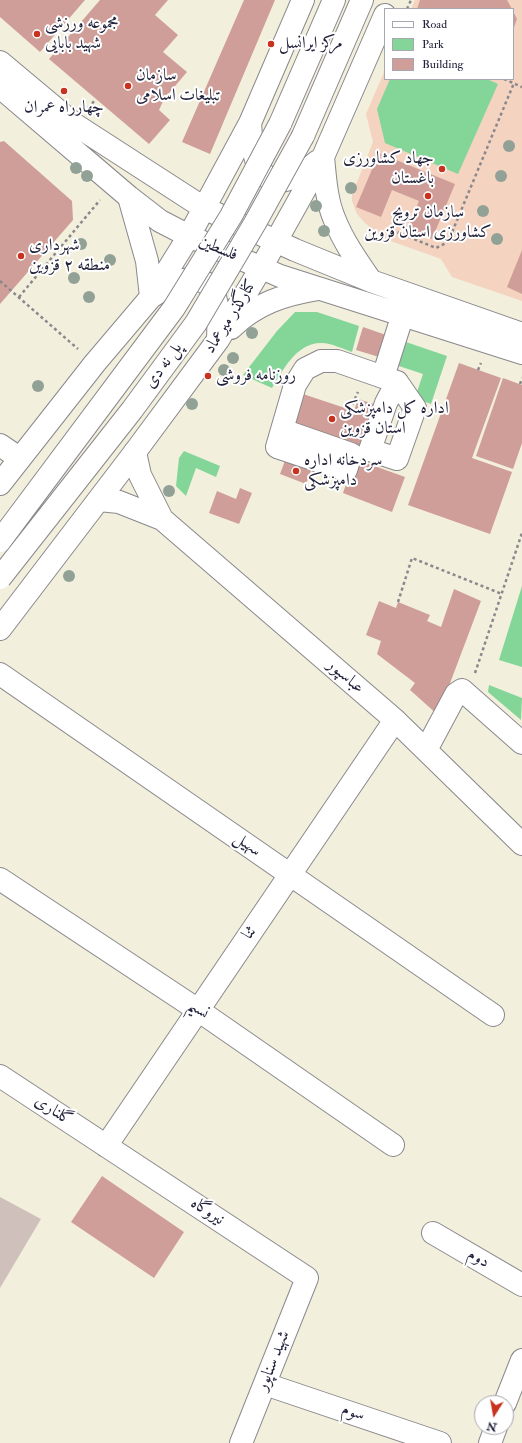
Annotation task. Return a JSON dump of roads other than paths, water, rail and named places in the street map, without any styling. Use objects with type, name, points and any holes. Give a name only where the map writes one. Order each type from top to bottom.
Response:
[{"type":"main road","points":[[1,480],[95,363],[151,297],[189,236],[250,123],[303,0]]},
{"type":"main road","name":"پل نه دی","points":[[0,541],[174,308],[231,216],[280,124],[334,0]]},
{"type":"main road","name":"پل نه دی","points":[[0,578],[132,410],[196,323],[255,223],[303,136],[362,0]]},
{"type":"main road","name":"کنارگذر میرعماد","points":[[0,629],[99,500],[218,340],[262,268],[323,157],[384,17]]},
{"type":"main road","name":"فلسطین","points":[[0,62],[74,124],[204,208],[276,241],[371,281],[522,334]]},
{"type":"main road","name":"فلسطین","points":[[0,87],[121,191],[160,221],[189,236],[280,276],[324,288],[522,352]]},
{"type":"main road","points":[[250,123],[254,157],[261,171],[267,177],[274,180],[290,180],[299,176],[323,157]]},
{"type":"main road","points":[[323,157],[333,217],[355,259],[371,281]]},
{"type":"main road","points":[[121,191],[147,261],[151,297]]},
{"type":"main road","points":[[151,297],[170,285],[185,280],[202,281],[209,286],[219,306],[218,340]]},
{"type":"main road","points":[[218,340],[240,319],[272,300],[294,293],[324,288]]},
{"type":"main road","points":[[282,430],[295,385],[305,369],[321,361],[337,361],[390,379],[403,314]]},
{"type":"main road","points":[[0,445],[19,458]]},
{"type":"main road","points":[[135,452],[136,466],[162,518]]},
{"type":"main road","points":[[99,500],[119,502],[162,518]]},
{"type":"main road","name":"عباسپور","points":[[162,518],[395,720],[522,844]]},
{"type":"main road","name":"سهیل","points":[[0,674],[493,1015]]},
{"type":"main road","points":[[426,750],[456,694],[462,690],[522,743]]},
{"type":"main road","name":"ثنا","points":[[106,1146],[395,720]]},
{"type":"main road","name":"نسیم","points":[[0,879],[198,1010],[393,1145]]},
{"type":"main road","name":"گلناری","points":[[0,1076],[106,1146]]},
{"type":"main road","name":"نیروگاه","points":[[106,1146],[307,1278]]},
{"type":"main road","name":"دوم","points":[[433,1233],[522,1285]]},
{"type":"main road","name":"شهید سناپور","points":[[241,1443],[307,1278]]},
{"type":"main road","points":[[508,1395],[522,1360]]},
{"type":"main road","name":"سوم","points":[[265,1384],[440,1443]]},
{"type":"place","name":"مجموعه ورزشی شهید بابایی","points":[[37,34]]},
{"type":"place","name":"مرکز ایرانسل","points":[[271,44]]},
{"type":"place","name":"سازمان تبلیغات اسلامی","points":[[128,86]]},
{"type":"place","name":"چهارراه عمران","points":[[64,91]]},
{"type":"place","name":"جهاد کشاورزی باغستان","points":[[442,169]]},
{"type":"place","name":"سازمان ترویج کشاورزی استان قزوین","points":[[428,196]]},
{"type":"place","name":"شهرداری منطقه ۲ قزوین","points":[[21,256]]},
{"type":"place","name":"روزنامه فروشی","points":[[208,376]]},
{"type":"place","name":"اداره کل دامپزشکی استان قزوین","points":[[332,419]]},
{"type":"place","name":"سردخانه اداره دامپزشکی","points":[[296,471]]}]
